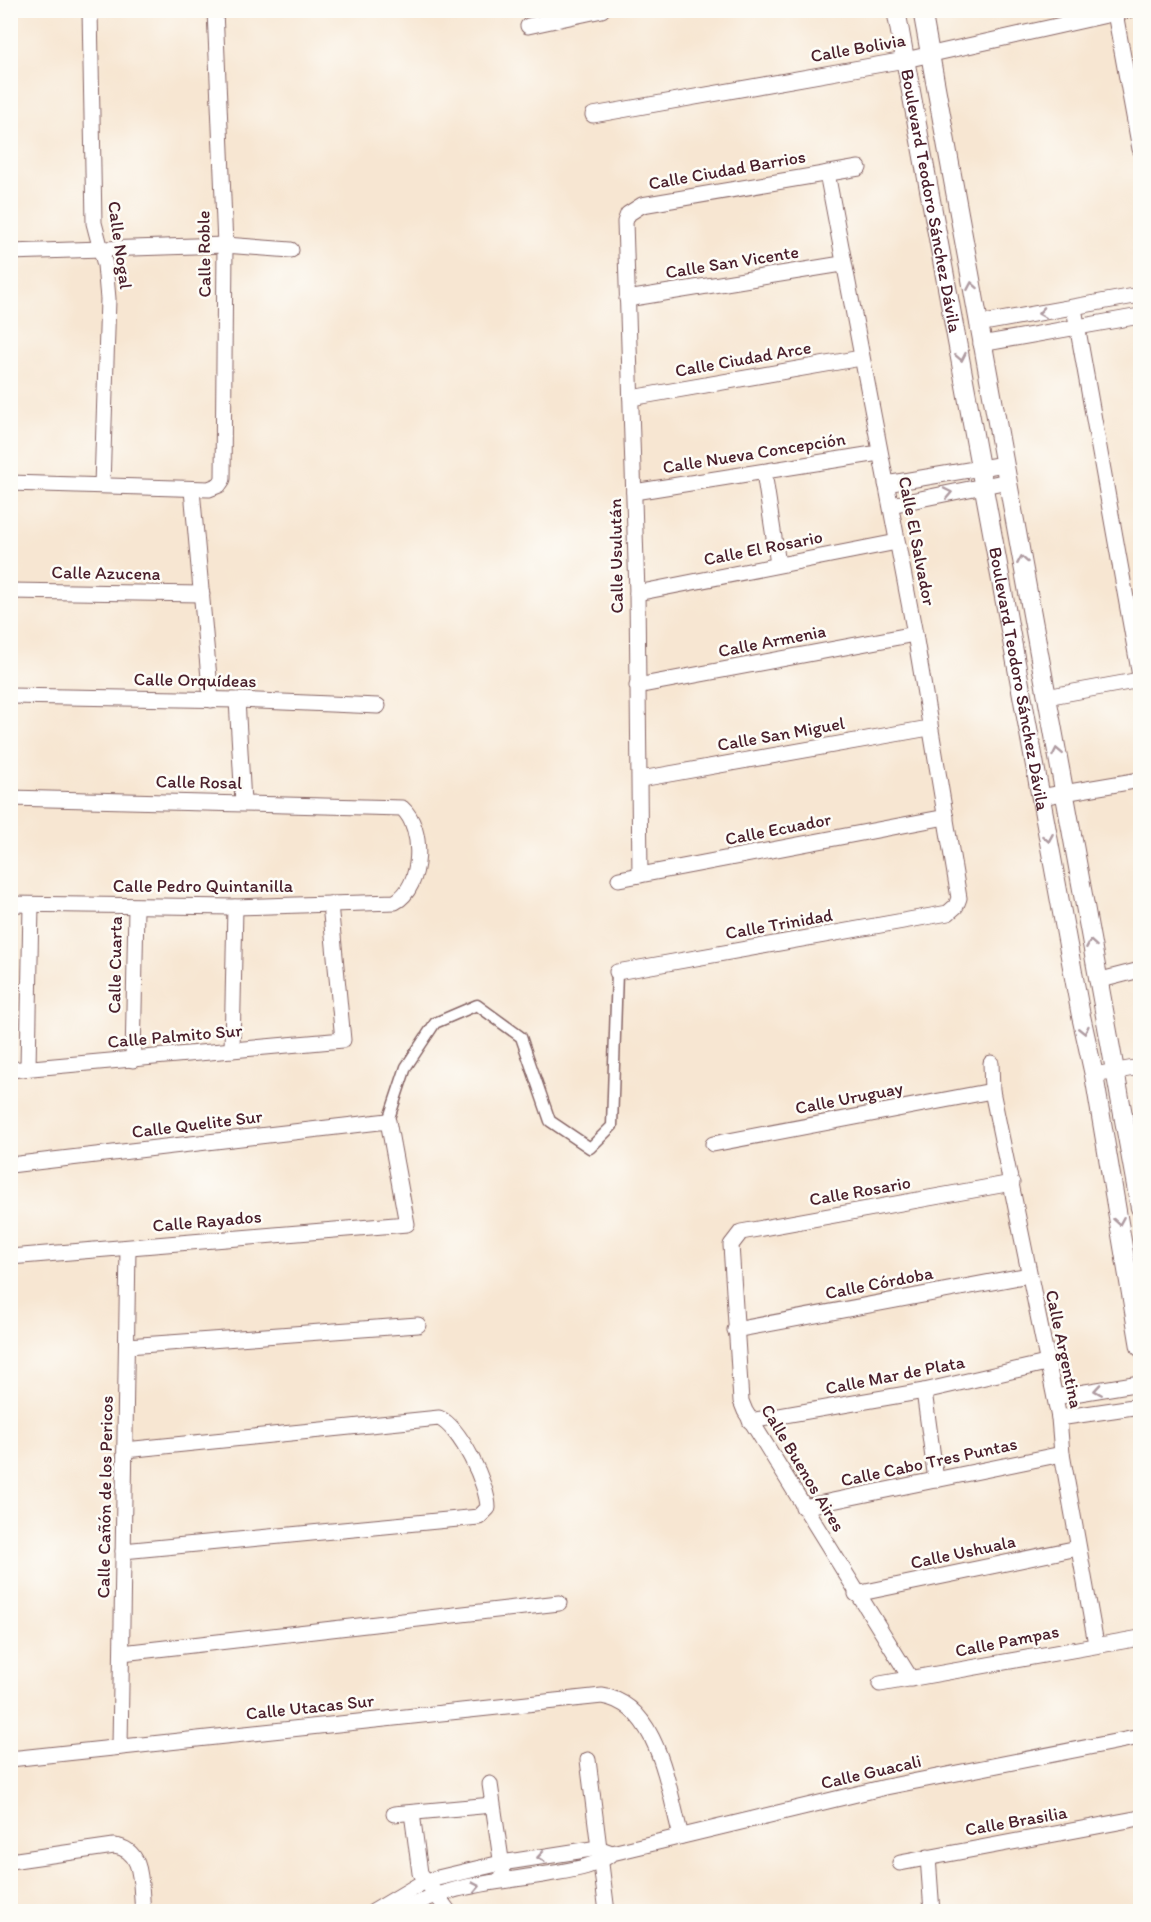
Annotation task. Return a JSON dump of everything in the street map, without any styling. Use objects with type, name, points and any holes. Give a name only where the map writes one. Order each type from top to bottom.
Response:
[{"type":"street","name":"Calle Nogal","points":[[90,10],[93,217],[101,250],[108,300],[102,485]]},
{"type":"street","name":"Calle Roble","points":[[192,490],[209,489],[219,485],[225,471],[225,245],[215,10]]},
{"type":"street","points":[[528,26],[546,16],[602,10]]},
{"type":"street","name":"Boulevard Teodoro Sánchez Dávila","points":[[896,10],[1094,1075],[1140,1347]]},
{"type":"street","name":"Boulevard Teodoro Sánchez Dávila","points":[[922,10],[1140,1208]]},
{"type":"street","points":[[1122,12],[1140,149]]},
{"type":"street","name":"Calle Bolivia","points":[[593,115],[905,60],[1122,12]]},
{"type":"street","name":"Calle Ciudad Barrios","points":[[624,237],[628,214],[642,205],[859,168]]},
{"type":"street","name":"Calle El Salvador","points":[[827,173],[842,264],[915,634],[928,728],[946,817],[959,898],[956,906],[948,913]]},
{"type":"street","name":"Calle Usulután","points":[[624,237],[637,593],[637,686],[641,779],[640,875]]},
{"type":"street","points":[[10,252],[225,245],[291,250]]},
{"type":"street","name":"Calle San Vicente","points":[[627,299],[842,264]]},
{"type":"street","points":[[978,324],[1140,295]]},
{"type":"street","points":[[1046,698],[1140,678],[1074,308]]},
{"type":"street","points":[[981,344],[1140,316]]},
{"type":"street","name":"Calle Ciudad Arce","points":[[631,399],[861,358]]},
{"type":"street","name":"Calle Nueva Concepción","points":[[634,492],[879,453]]},
{"type":"street","points":[[764,472],[778,564]]},
{"type":"street","points":[[886,484],[1006,472]]},
{"type":"street","points":[[891,505],[983,476]]},
{"type":"street","points":[[10,483],[192,490],[211,700]]},
{"type":"street","name":"Calle El Rosario","points":[[637,593],[897,542]]},
{"type":"street","name":"Calle Azucena","points":[[10,591],[202,594]]},
{"type":"street","name":"Calle Armenia","points":[[637,686],[915,634]]},
{"type":"street","name":"Calle Orquídeas","points":[[10,696],[237,700],[378,706]]},
{"type":"street","points":[[237,700],[243,802]]},
{"type":"street","name":"Calle San Miguel","points":[[641,779],[928,728]]},
{"type":"street","points":[[1041,797],[1140,780]]},
{"type":"street","name":"Calle Rosal","points":[[10,798],[243,802],[402,808],[411,815],[415,826],[415,873],[405,896],[395,902]]},
{"type":"street","name":"Calle Ecuador","points":[[618,879],[946,817]]},
{"type":"street","name":"Calle Pedro Quintanilla","points":[[10,904],[136,908],[395,902]]},
{"type":"street","name":"Calle Palmito Sur","points":[[10,1070],[343,1040],[330,904]]},
{"type":"street","points":[[28,1068],[31,905]]},
{"type":"street","points":[[232,1050],[235,907]]},
{"type":"street","name":"Calle Cuarta","points":[[132,1060],[136,908]]},
{"type":"street","name":"Calle Trinidad","points":[[617,972],[948,913]]},
{"type":"street","points":[[1097,981],[1140,970]]},
{"type":"street","points":[[388,1120],[406,1067],[435,1023],[477,1005],[521,1037],[550,1121],[590,1148],[612,1125],[617,972]]},
{"type":"street","name":"Calle Argentina","points":[[991,1063],[992,1091],[1059,1418],[1062,1454],[1096,1644]]},
{"type":"street","points":[[1094,1075],[1140,1066]]},
{"type":"street","name":"Calle Uruguay","points":[[713,1144],[992,1091]]},
{"type":"street","name":"Calle Quelite Sur","points":[[10,1165],[388,1120]]},
{"type":"street","name":"Calle Rayados","points":[[10,1257],[407,1224],[388,1120]]},
{"type":"street","name":"Calle Rosario","points":[[730,1254],[730,1245],[741,1233],[1012,1183]]},
{"type":"street","name":"Calle Cañón de los Pericos","points":[[120,1747],[128,1248]]},
{"type":"street","name":"Calle Buenos Aires","points":[[730,1254],[741,1401],[750,1421],[911,1679]]},
{"type":"street","name":"Calle Córdoba","points":[[735,1330],[1029,1275]]},
{"type":"street","points":[[127,1346],[418,1325]]},
{"type":"street","name":"Calle Mar de Plata","points":[[750,1421],[924,1391],[1046,1363]]},
{"type":"street","points":[[1055,1397],[1140,1383]]},
{"type":"street","points":[[924,1391],[936,1480]]},
{"type":"street","points":[[1059,1418],[1140,1406]]},
{"type":"street","points":[[123,1551],[479,1517],[488,1508],[488,1494],[457,1432],[448,1422],[439,1418],[125,1450]]},
{"type":"street","name":"Calle Cabo Tres Puntas","points":[[803,1507],[1062,1454]]},
{"type":"street","name":"Calle Ushuala","points":[[856,1594],[1078,1548]]},
{"type":"street","points":[[122,1653],[559,1603]]},
{"type":"street","name":"Calle Pampas","points":[[880,1684],[1140,1638]]},
{"type":"street","name":"Calle Utacas Sur","points":[[10,1759],[589,1696],[614,1698],[627,1703],[640,1716],[649,1731],[658,1753],[681,1836]]},
{"type":"street","name":"Calle Guacali","points":[[401,1911],[438,1895],[505,1882],[604,1854],[886,1787],[1140,1737]]},
{"type":"street","points":[[588,1760],[604,1854],[607,1911]]},
{"type":"street","points":[[490,1784],[505,1882]]},
{"type":"street","points":[[394,1814],[492,1804]]},
{"type":"street","points":[[412,1813],[417,1861],[425,1881],[448,1911]]},
{"type":"street","name":"Calle Brasilia","points":[[900,1863],[1140,1818]]},
{"type":"street","points":[[10,1861],[114,1846],[126,1848],[133,1854],[137,1864],[143,1911]]},
{"type":"street","name":"Calle Guacali","points":[[373,1911],[425,1881],[501,1863],[604,1854]]},
{"type":"street","points":[[928,1857],[932,1911]]}]
